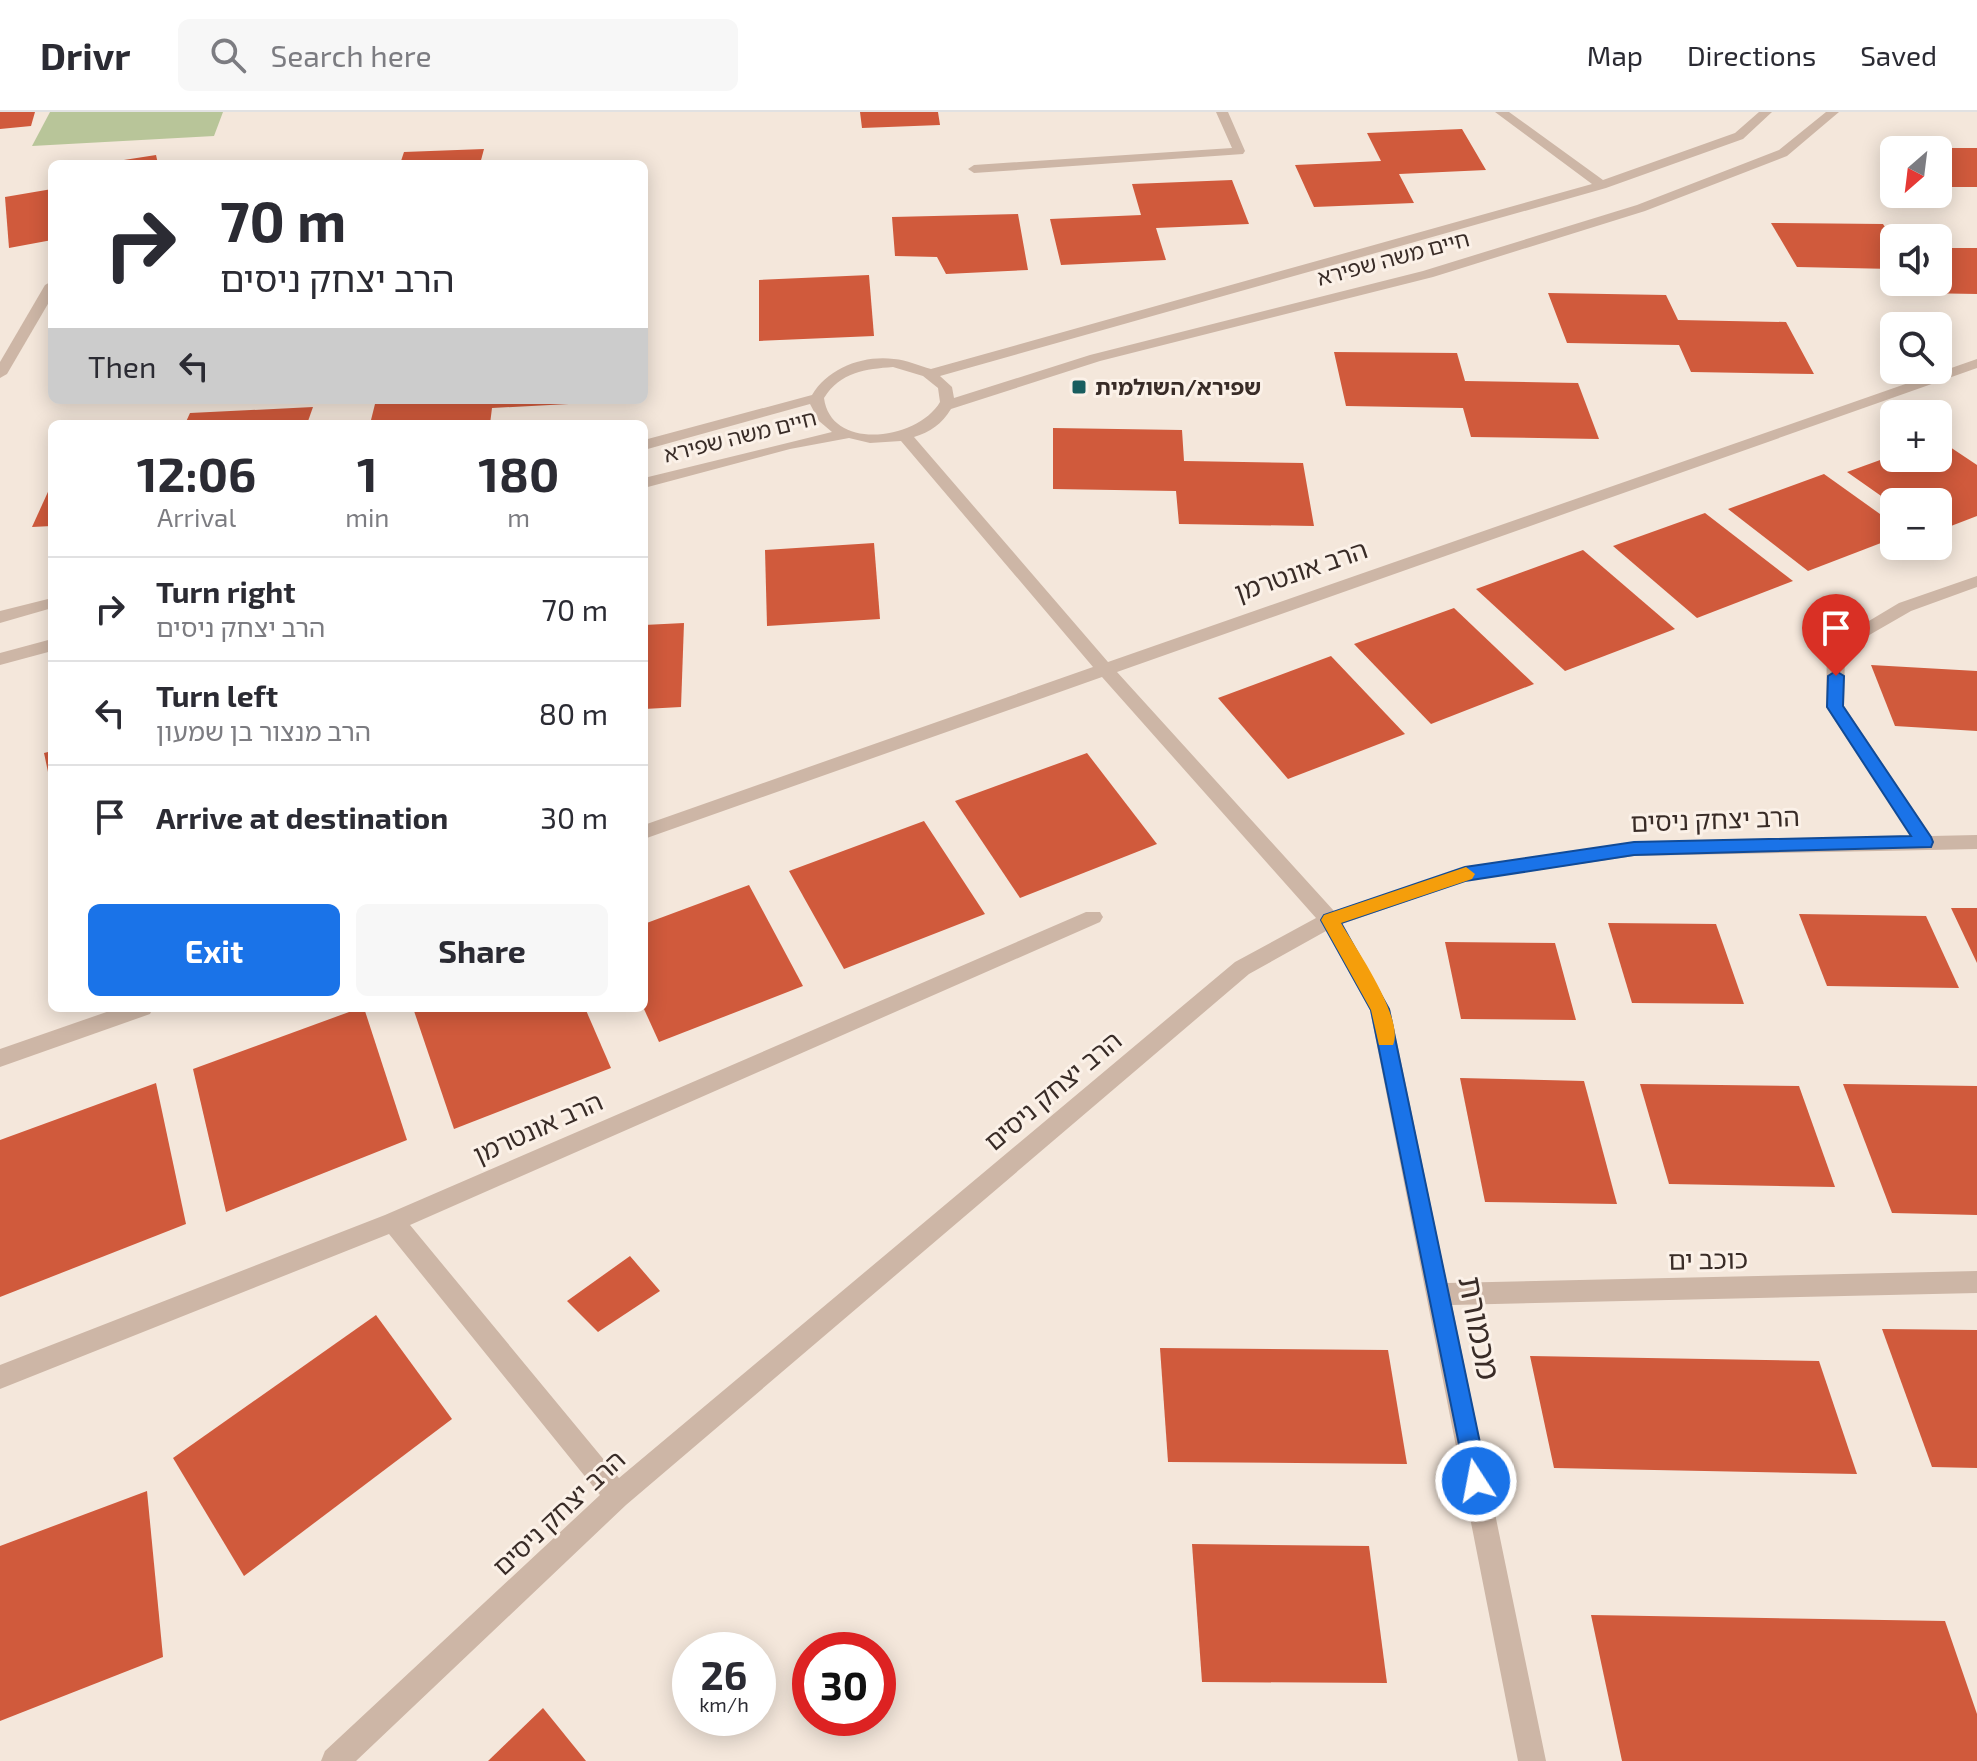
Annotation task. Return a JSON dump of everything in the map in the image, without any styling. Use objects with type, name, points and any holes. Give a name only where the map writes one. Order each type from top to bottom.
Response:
[{"type":"street","points":[[974,169],[1239,151],[1222,112]]},
{"type":"street","points":[[1501,112],[1602,185]]},
{"type":"street","name":"חיים משה שפירא","points":[[931,374],[1602,185],[1739,136],[1766,112]]},
{"type":"street","name":"חיים משה שפירא","points":[[948,405],[1095,358],[1428,274],[1641,208],[1783,153],[1833,112]]},
{"type":"street","points":[[0,374],[48,292]]},
{"type":"street","points":[[894,363],[931,374],[948,393],[948,405],[934,424],[905,436],[865,438],[847,434],[823,419],[817,398],[823,386],[852,368],[894,363]]},
{"type":"street","name":"הרב אונטרמן","points":[[648,831],[1977,363]]},
{"type":"street","name":"חיים משה שפירא","points":[[648,444],[817,398]]},
{"type":"street","name":"חיים משה שפירא","points":[[648,482],[789,445],[847,434]]},
{"type":"street","name":"מכמורת","points":[[905,436],[1105,670],[1330,920],[1380,1009],[1532,1761]]},
{"type":"street","points":[[1925,842],[1835,707],[1836,646],[1905,607],[1977,581]]},
{"type":"street","points":[[0,617],[48,604]]},
{"type":"street","points":[[0,659],[48,646]]},
{"type":"street","name":"הרב יצחק ניסים","points":[[335,1761],[617,1496],[1242,968],[1330,920],[1465,874],[1634,849],[1977,842]]},
{"type":"street","name":"הרב אונטרמן","points":[[0,1377],[393,1222],[1093,917]]},
{"type":"street","points":[[0,1058],[132,1012]]},
{"type":"street","points":[[393,1222],[617,1496]]},
{"type":"street","name":"כוכב ים","points":[[1440,1294],[1977,1282]]},
{"type":"green space","points":[[50,112],[223,112],[214,136],[32,146]]},
{"type":"building","points":[[0,112],[35,112],[31,126],[0,129]]},
{"type":"building","points":[[860,112],[938,112],[940,125],[862,128]]},
{"type":"building","points":[[1462,129],[1486,170],[1399,174],[1414,203],[1314,207],[1295,165],[1381,161],[1367,133]]},
{"type":"building","points":[[1952,148],[1977,148],[1977,187],[1952,187]]},
{"type":"building","points":[[484,149],[481,160],[401,160],[404,152]]},
{"type":"building","points":[[156,155],[157,160],[124,160]]},
{"type":"building","points":[[1232,180],[1249,224],[1156,228],[1166,260],[1061,265],[1050,219],[1141,215],[1132,184]]},
{"type":"building","points":[[48,190],[48,241],[9,248],[5,197]]},
{"type":"building","points":[[1018,214],[1028,270],[946,274],[937,257],[895,256],[892,217]]},
{"type":"building","points":[[1771,223],[1883,224],[1880,224],[1880,269],[1797,267]]},
{"type":"building","points":[[1952,248],[1977,248],[1977,294],[1952,294]]},
{"type":"building","points":[[869,275],[874,336],[759,341],[759,280]]},
{"type":"building","points":[[1548,293],[1666,295],[1678,320],[1786,322],[1814,374],[1691,372],[1679,345],[1567,343]]},
{"type":"building","points":[[1334,352],[1457,353],[1465,381],[1578,383],[1599,439],[1471,437],[1463,408],[1346,406]]},
{"type":"building","points":[[375,404],[568,404],[492,408],[490,420],[371,420]]},
{"type":"building","points":[[313,407],[308,420],[187,420],[190,413]]},
{"type":"building","points":[[1053,428],[1182,430],[1184,461],[1303,463],[1314,526],[1179,524],[1176,491],[1053,489]]},
{"type":"building","points":[[1952,448],[1977,465],[1977,516],[1952,526],[1952,488],[1880,488],[1880,495],[1847,472],[1880,460],[1880,472],[1952,472]]},
{"type":"building","points":[[1824,474],[1880,514],[1880,543],[1808,571],[1728,509]]},
{"type":"building","points":[[48,492],[48,526],[32,527]]},
{"type":"building","points":[[1705,513],[1793,581],[1697,618],[1613,546]]},
{"type":"building","points":[[874,543],[880,619],[767,626],[765,550]]},
{"type":"building","points":[[1583,550],[1675,629],[1565,671],[1476,589]]},
{"type":"building","points":[[1454,608],[1534,684],[1431,724],[1354,644]]},
{"type":"building","points":[[684,623],[681,707],[648,709],[648,625]]},
{"type":"building","points":[[1331,656],[1405,734],[1288,779],[1218,698]]},
{"type":"building","points":[[1871,665],[1977,671],[1977,731],[1895,726]]},
{"type":"building","points":[[1087,753],[1157,844],[1020,898],[955,801]]},
{"type":"building","points":[[924,821],[985,914],[844,969],[789,871]]},
{"type":"building","points":[[749,885],[803,986],[659,1042],[645,1012],[648,1012],[648,923]]},
{"type":"building","points":[[1951,908],[1977,908],[1977,963]]},
{"type":"building","points":[[1799,914],[1926,916],[1959,988],[1827,986]]},
{"type":"building","points":[[1608,923],[1716,924],[1744,1004],[1632,1003]]},
{"type":"building","points":[[1445,942],[1555,943],[1576,1020],[1461,1019]]},
{"type":"building","points":[[349,1012],[365,1012],[407,1140],[226,1212],[193,1069]]},
{"type":"building","points":[[414,1012],[587,1012],[611,1068],[454,1129]]},
{"type":"building","points":[[1460,1078],[1584,1081],[1617,1204],[1485,1202]]},
{"type":"building","points":[[156,1083],[186,1224],[0,1297],[0,1140]]},
{"type":"building","points":[[1640,1084],[1799,1086],[1835,1187],[1669,1184]]},
{"type":"building","points":[[1843,1084],[1977,1086],[1977,1215],[1892,1213]]},
{"type":"building","points":[[630,1256],[660,1291],[598,1332],[567,1301]]},
{"type":"building","points":[[376,1315],[452,1419],[244,1576],[173,1458]]},
{"type":"building","points":[[1882,1329],[1977,1330],[1977,1468],[1932,1467]]},
{"type":"building","points":[[1160,1348],[1388,1350],[1407,1464],[1168,1462]]},
{"type":"building","points":[[1530,1356],[1819,1361],[1857,1474],[1554,1468]]},
{"type":"building","points":[[147,1491],[163,1657],[0,1721],[0,1546]]},
{"type":"building","points":[[1192,1544],[1369,1546],[1387,1683],[1202,1682]]},
{"type":"building","points":[[1591,1615],[1945,1621],[1977,1714],[1977,1761],[1622,1761]]},
{"type":"building","points":[[543,1708],[586,1761],[488,1761]]},
{"type":"slow traffic","points":[[1386,1039],[1380,1009],[1330,920],[1466,874]]},
{"type":"place","name":"שפירא/השולמית","points":[[1079,387]]},
{"type":"route","points":[[1476,1481],[1380,1009],[1330,920],[1465,874],[1634,849],[1925,842],[1835,707],[1836,676]]}]
